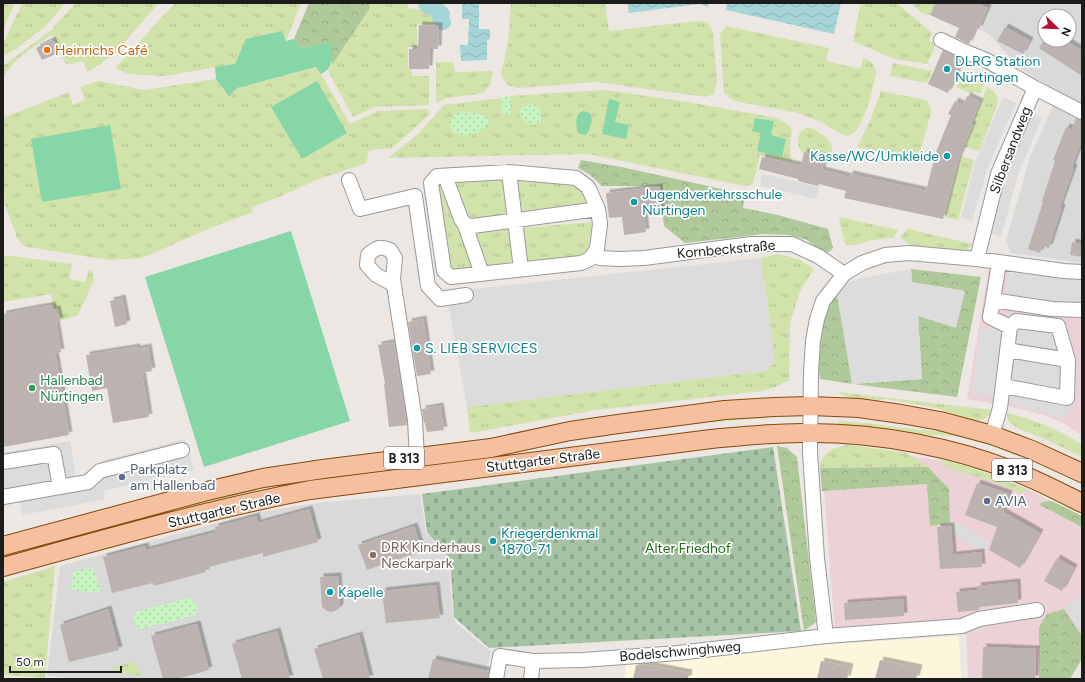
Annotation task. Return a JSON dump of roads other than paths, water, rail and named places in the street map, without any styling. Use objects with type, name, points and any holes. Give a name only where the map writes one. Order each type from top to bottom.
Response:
[{"type":"main road","name":"Stuttgarter Straße","points":[[3,546],[263,478],[491,448],[570,431],[725,410],[811,406],[859,408],[902,414],[940,421],[992,435],[1032,450],[1082,473]]},
{"type":"main road","name":"Stuttgarter Straße","points":[[3,567],[180,519],[254,501],[310,490],[711,439],[768,434],[851,434],[908,441],[966,455],[1015,471],[1048,485],[1082,503]]},
{"type":"street","name":"Silbersandweg","points":[[941,40],[986,60],[1034,88],[1082,112]]},
{"type":"street","name":"Silbersandweg","points":[[977,259],[998,174],[1034,88]]},
{"type":"street","points":[[509,172],[521,270]]},
{"type":"street","points":[[509,172],[576,178],[588,187],[598,208],[600,224],[597,257],[581,263],[451,277],[444,271],[431,183],[437,176],[444,176],[509,172]]},
{"type":"street","points":[[444,176],[466,225],[482,274]]},
{"type":"street","points":[[349,180],[360,209],[415,196],[428,286],[440,299],[466,295]]},
{"type":"street","points":[[466,225],[473,226],[515,221],[598,208]]},
{"type":"street","name":"Kornbeckstraße","points":[[597,257],[619,259],[644,258],[750,244],[792,244],[818,256],[844,274]]},
{"type":"street","points":[[826,636],[817,558],[810,452],[813,341],[816,319],[823,301],[844,274],[862,263],[885,255],[908,253],[977,259],[999,263],[1082,272]]},
{"type":"street","points":[[999,263],[990,316],[1010,327]]},
{"type":"street","points":[[393,284],[415,420],[418,477]]},
{"type":"street","points":[[993,300],[1052,308],[1082,310]]},
{"type":"street","points":[[992,435],[1000,408],[1010,327],[1016,321],[1058,326],[1068,360],[1066,398],[1003,386]]},
{"type":"street","points":[[1007,350],[1068,360]]},
{"type":"street","points":[[3,497],[88,482],[100,470],[182,450]]},
{"type":"street","points":[[3,462],[54,454],[60,486]]},
{"type":"street","name":"Bodelschwinghweg","points":[[496,679],[500,656],[533,661],[583,660],[678,653],[826,636],[962,626],[979,619],[1037,610]]},
{"type":"street","points":[[531,679],[533,661]]},
{"type":"water","points":[[462,3],[479,3],[479,29],[490,29],[490,39],[487,40],[487,60],[461,61],[460,45],[468,45],[469,19],[462,19]]},
{"type":"water","points":[[627,3],[709,3],[708,7],[700,4],[629,13]]},
{"type":"water","points":[[727,3],[841,3],[834,34],[726,10]]},
{"type":"waterway","points":[[426,4],[428,6],[436,6],[437,11],[442,14],[440,18],[443,22]]},
{"type":"place","name":"Heinrichs Café","points":[[47,50]]},
{"type":"place","name":"DLRG Station Nürtingen","points":[[947,69]]},
{"type":"place","name":"Kasse/WC/Umkleide","points":[[947,156]]},
{"type":"place","name":"Jugendverkehrsschule Nürtingen","points":[[634,202]]},
{"type":"place","name":"S. LIEB SERVICES","points":[[417,348]]},
{"type":"place","name":"Hallenbad Nürtingen","points":[[32,388]]},
{"type":"place","name":"Parkplatz am Hallenbad","points":[[122,477]]},
{"type":"place","name":"AVIA","points":[[987,501]]},
{"type":"place","name":"Kriegerdenkmal 1870-71","points":[[493,541]]},
{"type":"place","name":"DRK Kinderhaus Neckarpark","points":[[373,555]]},
{"type":"place","name":"Kapelle","points":[[330,592]]},
{"type":"park label","name":"Alter Friedhof","points":[[688,548]]}]
